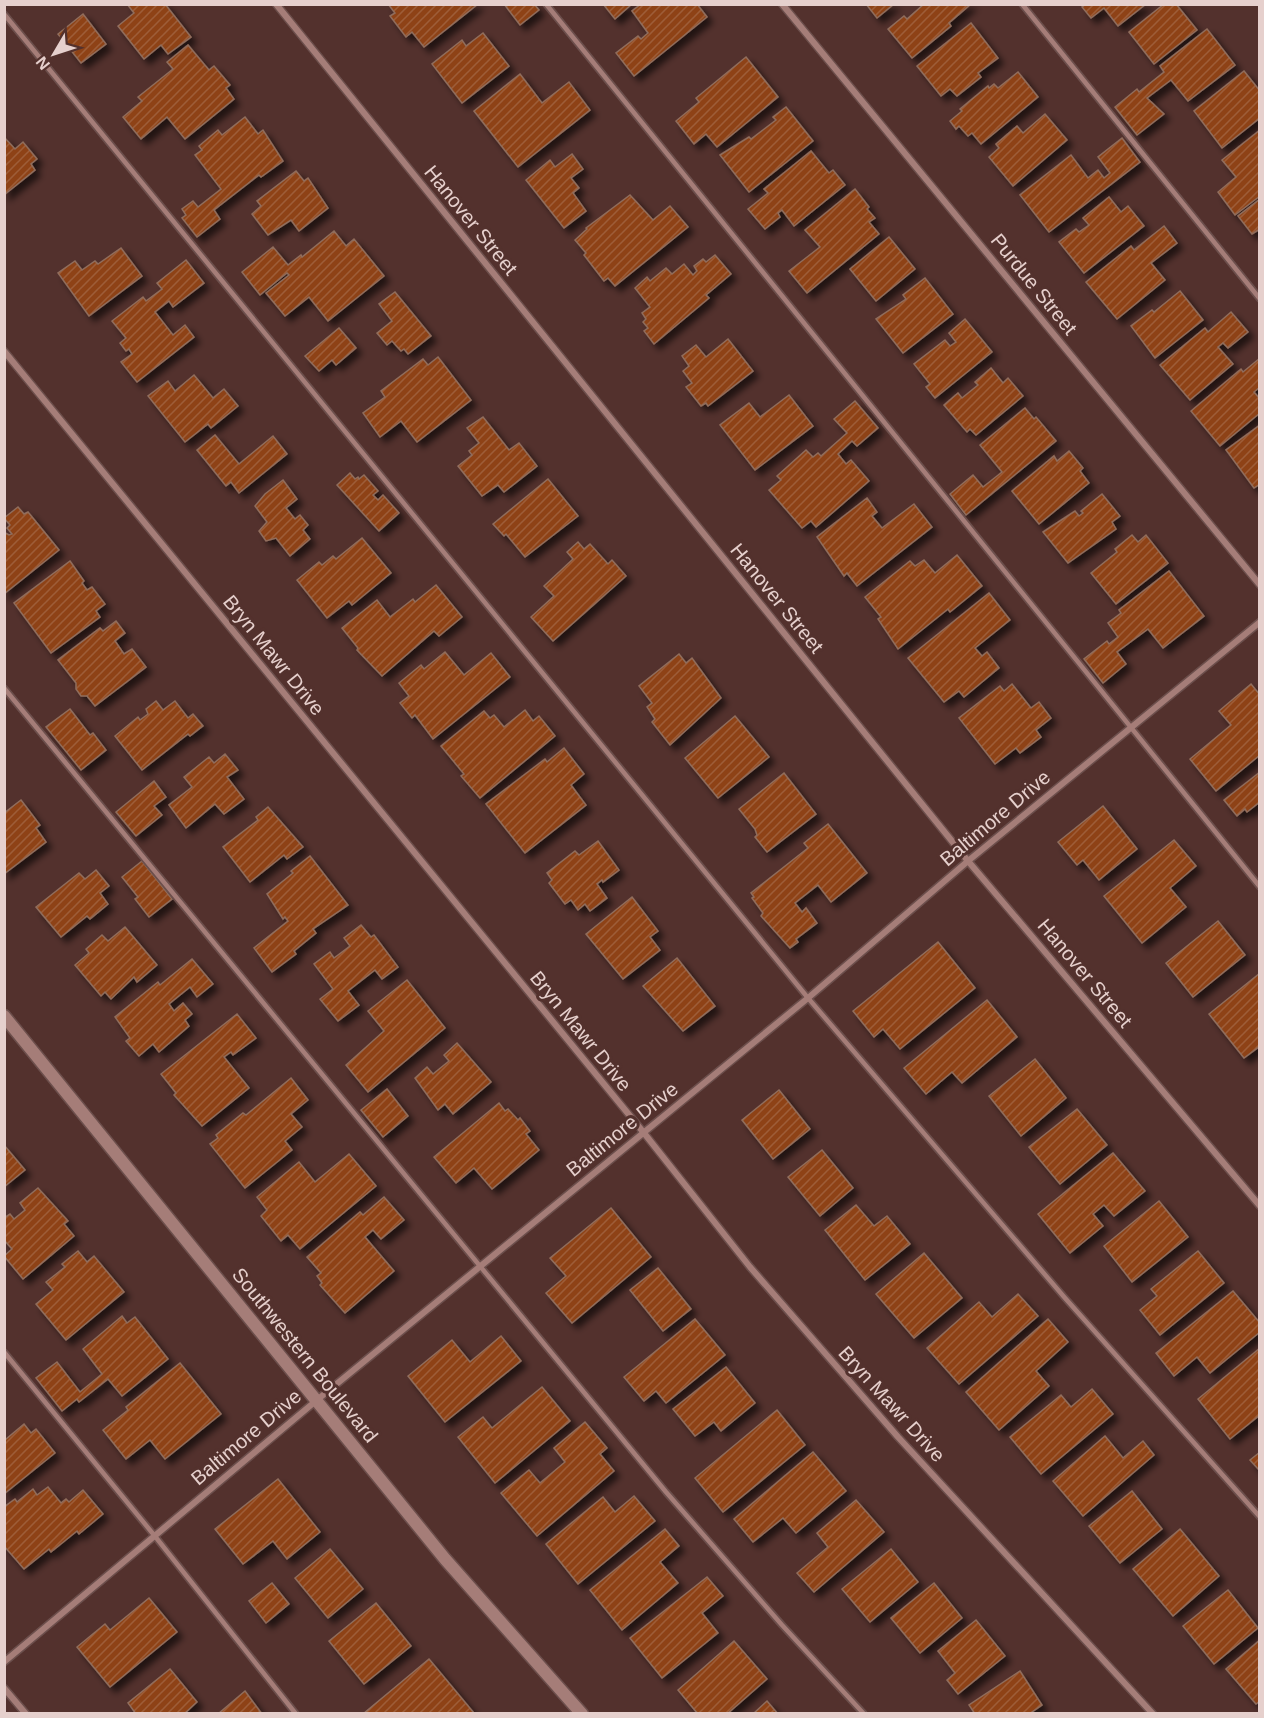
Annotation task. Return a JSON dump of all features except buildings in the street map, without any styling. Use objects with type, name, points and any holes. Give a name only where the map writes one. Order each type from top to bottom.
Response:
[{"type":"street","name":"Hanover Street","points":[[276,4],[968,861],[1260,1206]]},
{"type":"street","name":"Purdue Street","points":[[782,4],[1260,585]]},
{"type":"street","name":"Bryn Mawr Drive","points":[[4,351],[644,1133],[750,1266],[890,1428],[1154,1713]]},
{"type":"street","name":"Baltimore Drive","points":[[4,1662],[154,1535],[808,998],[968,861],[1260,621]]},
{"type":"street","name":"Southwestern Boulevard","points":[[4,1016],[445,1559],[582,1713]]},
{"type":"street","points":[[4,1688],[26,1713]]},
{"type":"lane","points":[[546,4],[1260,887]]},
{"type":"lane","points":[[1022,4],[1260,299]]},
{"type":"lane","points":[[4,14],[808,998],[1065,1298],[1260,1517]]},
{"type":"lane","points":[[4,688],[689,1519],[782,1625],[864,1713]]},
{"type":"lane","points":[[4,1352],[296,1713]]}]
